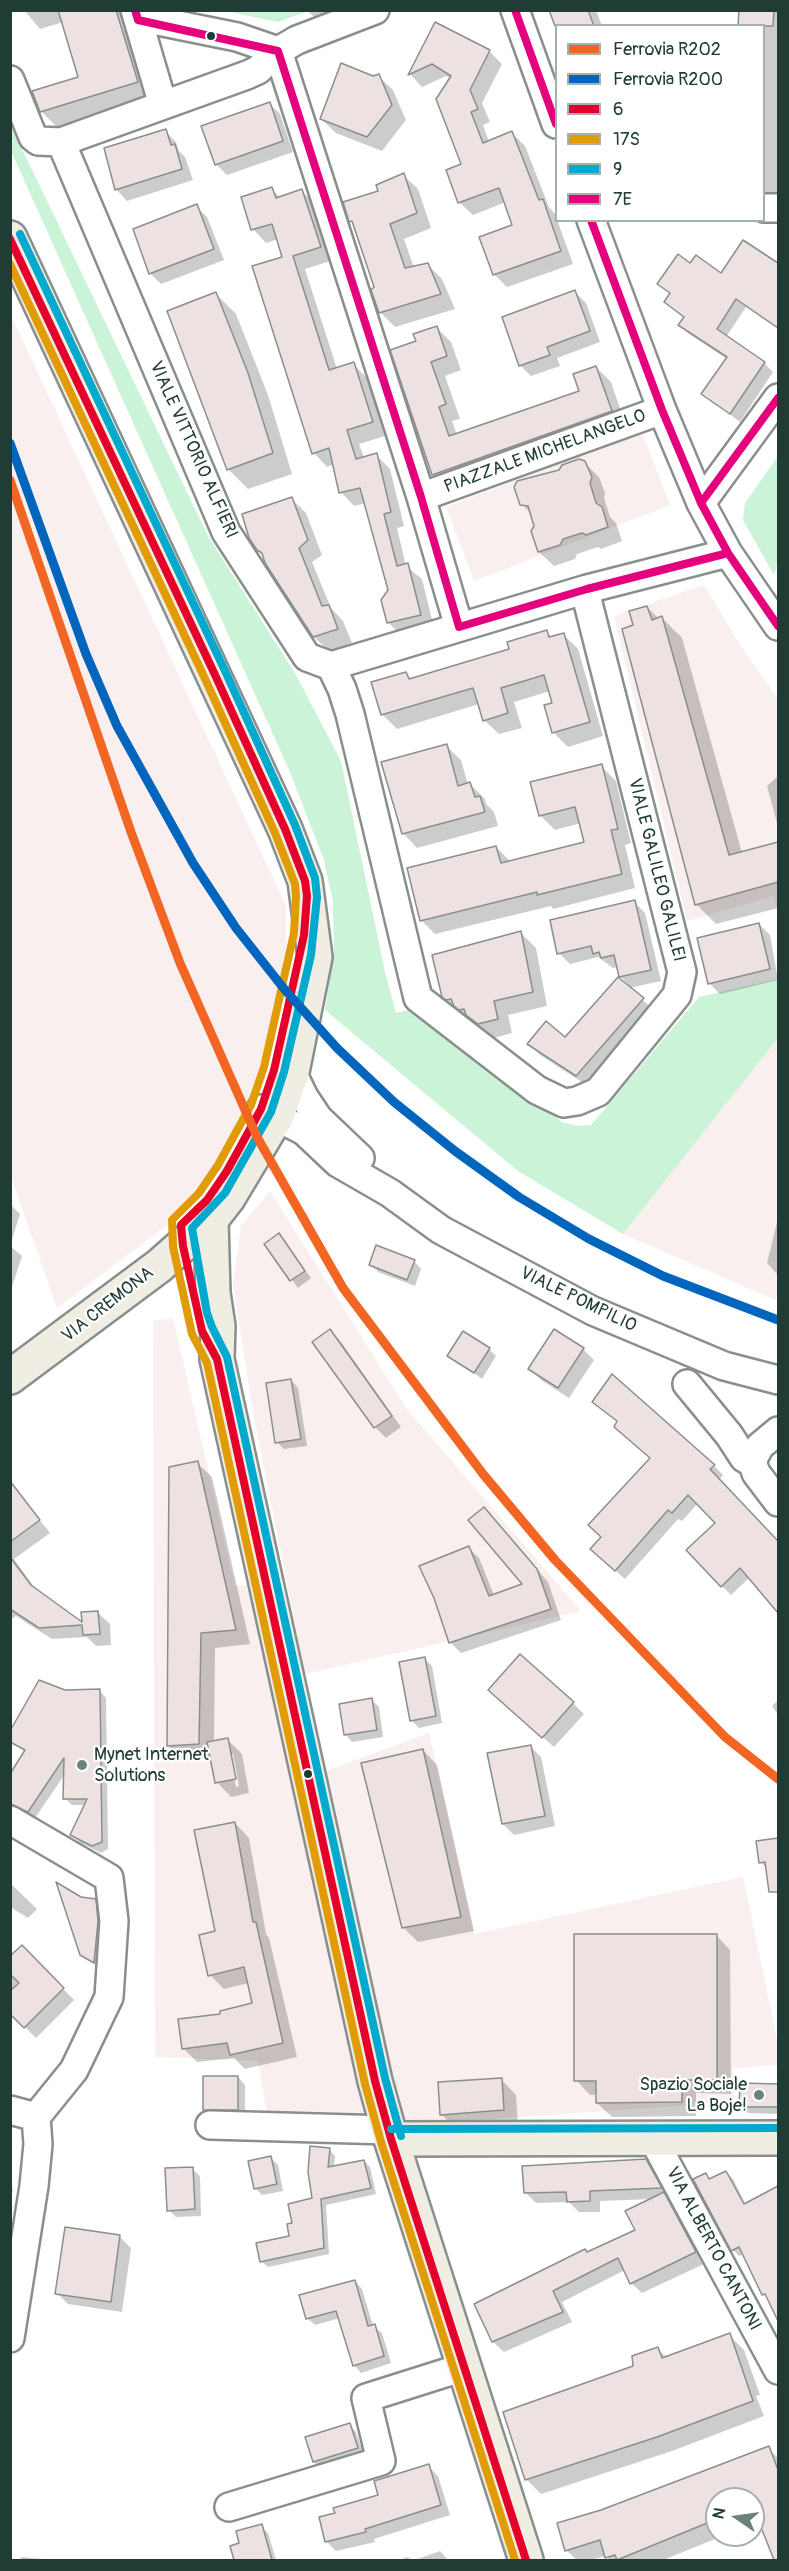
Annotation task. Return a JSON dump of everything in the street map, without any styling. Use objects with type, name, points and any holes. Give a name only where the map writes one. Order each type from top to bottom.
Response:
[{"type":"main road","name":"VIA CREMONA","points":[[10,238],[285,830],[308,896],[308,955],[294,1027],[292,1072],[265,1120],[178,1238],[10,1377]]},
{"type":"main road","name":"VIA CREMONA","points":[[265,1120],[274,1070],[294,1027]]},
{"type":"main road","name":"VIA CREMONA","points":[[10,1366],[178,1238]]},
{"type":"main road","points":[[178,1238],[202,1331],[217,1359],[374,2073],[390,2134],[526,2560]]},
{"type":"main road","points":[[390,2134],[778,2138]]},
{"type":"street","points":[[10,80],[33,137],[38,141],[61,142],[258,70],[278,51],[297,40],[375,10]]},
{"type":"street","points":[[515,10],[555,121]]},
{"type":"street","points":[[137,15],[237,37],[278,51]]},
{"type":"street","points":[[137,15],[162,105]]},
{"type":"street","points":[[278,51],[421,497]]},
{"type":"street","name":"VIALE VITTORIO ALFIERI","points":[[61,142],[226,532],[307,657],[331,666]]},
{"type":"street","points":[[592,222],[662,410],[701,503],[728,553],[778,626]]},
{"type":"street","points":[[701,503],[778,398]]},
{"type":"street","name":"PIAZZALE MICHELANGELO","points":[[459,627],[421,497],[662,410]]},
{"type":"street","points":[[331,666],[587,589],[728,553]]},
{"type":"street","name":"VIALE GALILEO GALILEI","points":[[331,666],[351,714],[418,998],[537,1090],[564,1103],[577,1101],[598,1092],[677,995],[682,972],[588,603],[587,589]]},
{"type":"street","name":"VIALE POMPILIO","points":[[292,1072],[304,1097],[318,1118],[364,1162],[390,1194]]},
{"type":"street","name":"VIALE POMPILIO","points":[[265,1120],[304,1131],[338,1163],[390,1194],[441,1230],[593,1311],[724,1366],[778,1380]]},
{"type":"street","points":[[687,1384],[729,1435],[744,1458],[764,1447]]},
{"type":"street","points":[[764,1447],[756,1473],[778,1502]]},
{"type":"street","points":[[10,1820],[109,1878],[114,1921],[109,1997],[74,2070],[23,2114],[38,2145],[34,2186],[10,2338]]},
{"type":"street","points":[[210,2125],[390,2134]]},
{"type":"street","name":"VIA ALBERTO CANTONI","points":[[652,2137],[777,2363]]},
{"type":"street","points":[[229,2507],[381,2461],[366,2398],[464,2367]]},
{"type":"shaded area","points":[[11,315],[286,906],[286,949],[275,1013],[251,1095],[218,1166],[170,1223],[57,1308],[10,1174]]},
{"type":"shaded area","points":[[642,432],[670,505],[474,581],[446,507]]},
{"type":"shaded area","points":[[704,585],[742,648],[778,699],[778,915],[774,896],[687,921],[614,616]]},
{"type":"shaded area","points":[[778,1038],[778,1301],[623,1234]]},
{"type":"shaded area","points":[[270,1191],[406,1408],[581,1611],[305,1674],[253,1413],[233,1284],[241,1226]]},
{"type":"shaded area","points":[[173,1318],[235,1586],[258,1585],[379,2130],[267,2114],[258,2061],[155,2057],[153,1321]]},
{"type":"shaded area","points":[[429,1733],[474,1934],[743,1877],[778,2043],[778,2065],[733,2068],[734,2102],[405,2125],[399,2116],[318,1774]]},
{"type":"green space","points":[[308,10],[278,22],[225,11]]},
{"type":"green space","points":[[10,124],[208,536],[296,675],[341,761],[385,972],[396,1013],[417,1008],[547,1101],[549,1112],[562,1122],[577,1126],[591,1125],[699,997],[778,979],[778,1038],[623,1234],[518,1171],[325,1010],[334,951],[333,902],[324,860],[289,770],[11,151]]},
{"type":"green space","points":[[778,456],[778,562],[774,575],[743,520],[745,503]]},
{"type":"building","points":[[58,10],[116,10],[138,82],[40,112],[32,91],[78,77]]},
{"type":"building","points":[[549,10],[588,10],[593,24],[555,24],[555,26]]},
{"type":"building","points":[[739,10],[774,10],[773,26],[738,24]]},
{"type":"building","points":[[435,22],[490,50],[470,90],[478,109],[471,112],[483,143],[512,131],[539,200],[543,199],[561,251],[493,275],[479,237],[512,225],[499,188],[458,203],[446,170],[461,164],[436,99],[451,76],[432,64],[408,75]]},
{"type":"building","points":[[341,63],[373,76],[379,74],[392,105],[367,137],[320,119]]},
{"type":"building","points":[[270,102],[283,141],[215,165],[201,126]]},
{"type":"building","points":[[166,129],[171,145],[175,144],[182,169],[115,190],[104,148]]},
{"type":"building","points":[[404,173],[417,213],[390,224],[405,268],[428,263],[441,294],[379,313],[371,290],[374,287],[352,221],[349,222],[343,202],[378,191],[376,185]]},
{"type":"building","points":[[272,187],[276,198],[302,189],[321,247],[293,256],[329,370],[354,362],[373,422],[347,430],[356,459],[377,453],[391,512],[384,514],[397,566],[408,563],[421,615],[387,623],[381,600],[388,590],[360,488],[339,493],[329,448],[312,454],[252,266],[282,257],[272,224],[251,230],[241,197]]},
{"type":"building","points":[[197,204],[214,249],[149,274],[133,229]]},
{"type":"building","points":[[743,240],[778,263],[778,328],[736,299],[717,329],[765,362],[730,414],[701,394],[727,357],[678,325],[684,317],[664,302],[670,293],[657,284],[678,254],[690,263],[696,255],[721,273]]},
{"type":"building","points":[[575,290],[590,331],[547,347],[550,355],[519,366],[502,317]]},
{"type":"building","points":[[216,292],[248,373],[273,453],[227,470],[167,311]]},
{"type":"building","points":[[437,326],[447,356],[431,362],[446,404],[439,407],[449,436],[579,391],[573,374],[596,366],[612,411],[432,475],[390,350],[416,341],[413,334]]},
{"type":"building","points":[[579,459],[585,461],[592,477],[590,483],[596,503],[602,507],[608,527],[586,535],[582,533],[563,539],[560,545],[538,552],[531,531],[534,526],[528,506],[520,505],[514,487],[517,481],[559,470],[562,465]]},
{"type":"building","points":[[292,497],[308,540],[299,548],[322,606],[329,605],[338,629],[313,637],[265,563],[262,553],[257,550],[249,538],[242,514]]},
{"type":"building","points":[[647,606],[652,620],[662,616],[729,855],[778,842],[778,882],[695,905],[622,629],[633,625],[629,611]]},
{"type":"building","points":[[547,630],[549,637],[564,633],[590,722],[552,733],[544,705],[552,703],[544,675],[501,688],[508,713],[483,721],[473,688],[381,715],[371,682],[406,672],[409,679],[509,649],[507,642]]},
{"type":"building","points":[[447,744],[458,786],[470,782],[475,797],[480,796],[485,812],[402,834],[381,762]]},
{"type":"building","points":[[602,764],[618,829],[611,830],[622,874],[420,921],[407,868],[496,846],[501,863],[584,842],[575,807],[539,816],[530,782]]},
{"type":"building","points":[[635,900],[651,970],[619,977],[614,955],[601,958],[599,952],[593,954],[591,946],[557,954],[550,920]]},
{"type":"building","points":[[759,923],[770,969],[708,984],[697,938]]},
{"type":"building","points":[[521,931],[533,992],[494,1001],[498,1019],[478,1024],[466,1015],[464,1009],[459,1010],[454,1006],[451,999],[446,1000],[442,997],[432,955]]},
{"type":"building","points":[[618,977],[644,998],[576,1076],[527,1044],[546,1021],[565,1037]]},
{"type":"building","points":[[279,1233],[305,1271],[290,1281],[264,1244]]},
{"type":"building","points":[[376,1245],[415,1260],[407,1280],[369,1265]]},
{"type":"building","points":[[330,1329],[392,1416],[374,1428],[312,1342]]},
{"type":"building","points":[[554,1329],[584,1348],[558,1388],[528,1369]]},
{"type":"building","points":[[463,1331],[490,1348],[474,1373],[447,1356]]},
{"type":"building","points":[[612,1374],[715,1465],[710,1469],[778,1541],[778,1613],[740,1568],[721,1587],[686,1550],[715,1523],[688,1495],[672,1513],[668,1510],[615,1571],[590,1549],[601,1537],[588,1525],[650,1458],[614,1427],[617,1421],[592,1402]]},
{"type":"building","points":[[291,1379],[301,1439],[275,1443],[266,1383]]},
{"type":"building","points":[[198,1461],[236,1630],[201,1633],[199,1744],[167,1746],[169,1467]]},
{"type":"building","points":[[10,1481],[40,1520],[10,1542]]},
{"type":"building","points":[[484,1507],[537,1569],[551,1609],[449,1643],[434,1598],[419,1566],[469,1546],[489,1596],[522,1584],[468,1520]]},
{"type":"building","points":[[10,1557],[31,1585],[82,1622],[81,1612],[98,1611],[100,1634],[83,1635],[82,1625],[39,1628],[10,1609]]},
{"type":"building","points":[[520,1654],[574,1702],[542,1738],[488,1690]]},
{"type":"building","points":[[425,1657],[436,1716],[410,1721],[399,1662]]},
{"type":"building","name":"Mynet Internet Solutions","points":[[39,1680],[65,1690],[100,1689],[102,1842],[92,1846],[70,1835],[87,1799],[63,1799],[64,1758],[28,1812],[10,1804],[10,1774],[25,1750],[10,1742],[10,1731]]},
{"type":"building","points":[[372,1698],[377,1730],[344,1735],[339,1704]]},
{"type":"building","points":[[228,1738],[236,1779],[215,1783],[207,1742]]},
{"type":"building","points":[[531,1745],[545,1816],[502,1824],[487,1753]]},
{"type":"building","points":[[423,1749],[461,1917],[402,1928],[361,1763]]},
{"type":"building","points":[[235,1822],[253,1922],[256,1922],[283,2043],[230,2055],[227,2043],[182,2049],[178,2019],[220,2014],[220,2011],[252,2003],[244,1967],[208,1976],[199,1935],[215,1931],[194,1830]]},
{"type":"building","points":[[778,1838],[778,1892],[769,1892],[765,1862],[759,1863],[756,1841]]},
{"type":"building","points":[[56,1882],[81,1897],[96,1899],[98,1921],[94,1963],[80,1955]]},
{"type":"building","points":[[574,1934],[717,1934],[717,2080],[682,2080],[682,2102],[596,2103],[596,2081],[574,2081]]},
{"type":"building","points":[[22,1945],[64,1988],[24,2028],[10,2014],[10,1991],[19,1983],[10,1974],[10,1956]]},
{"type":"building","points":[[203,2076],[238,2076],[238,2110],[203,2110]]},
{"type":"building","points":[[502,2078],[504,2110],[440,2115],[438,2082]]},
{"type":"building","name":"Spazio Sociale La Boje!","points":[[740,2083],[778,2084],[778,2107],[739,2107]]},
{"type":"building","points":[[310,2146],[330,2148],[328,2167],[364,2160],[371,2188],[321,2199],[324,2248],[260,2262],[256,2243],[289,2236],[287,2224],[292,2223],[288,2204],[312,2198],[308,2172]]},
{"type":"building","points":[[271,2156],[277,2184],[254,2189],[248,2161]]},
{"type":"building","points":[[646,2159],[662,2188],[590,2191],[590,2201],[567,2202],[566,2192],[524,2193],[522,2166]]},
{"type":"building","points":[[193,2167],[195,2209],[167,2211],[165,2168]]},
{"type":"building","points":[[726,2171],[744,2204],[778,2186],[778,2321],[765,2294],[762,2295],[739,2247],[731,2251],[693,2179],[706,2173],[709,2179]]},
{"type":"building","points":[[664,2192],[696,2252],[630,2284],[618,2258],[553,2291],[563,2312],[492,2342],[474,2304],[585,2249],[587,2252],[635,2230],[625,2211]]},
{"type":"building","points":[[65,2227],[120,2235],[111,2302],[55,2294]]},
{"type":"building","points":[[355,2280],[368,2326],[375,2324],[384,2356],[353,2366],[336,2311],[306,2319],[299,2295]]},
{"type":"building","points":[[730,2333],[753,2401],[657,2437],[525,2480],[503,2412],[633,2366],[632,2356],[658,2347],[662,2358]]},
{"type":"building","points":[[350,2423],[358,2448],[313,2462],[305,2437]]},
{"type":"building","points":[[769,2446],[778,2470],[778,2560],[774,2560],[765,2537],[765,2487],[705,2487],[705,2524],[617,2560],[615,2555],[605,2558],[600,2540],[565,2551],[557,2523],[601,2510]]},
{"type":"building","points":[[429,2464],[441,2505],[365,2529],[366,2532],[325,2542],[319,2517],[335,2513],[333,2508],[378,2495],[374,2481]]},
{"type":"building","points":[[262,2524],[272,2560],[234,2560],[230,2546],[239,2543],[236,2531]]},
{"type":"rail line","name":"R200","points":[[10,443],[86,654],[117,726],[193,863],[236,928],[285,990],[337,1048],[394,1102],[455,1151],[519,1197],[589,1239],[663,1276],[778,1320]]},
{"type":"rail line","name":"R202","points":[[10,480],[131,832],[180,963],[257,1137],[343,1288],[483,1474],[555,1560],[725,1737],[778,1779]]},
{"type":"transit line","name":"7E","points":[[135,10],[138,20],[278,51],[421,497],[459,627],[587,589],[728,553]]},
{"type":"transit line","name":"7E","points":[[515,10],[555,121]]},
{"type":"transit line","name":"7E","points":[[592,222],[662,410],[701,503],[728,553],[778,626]]},
{"type":"transit line","name":"9","points":[[20,234],[226,673],[295,825],[315,878],[317,897],[311,955],[284,1072],[271,1112],[225,1193],[192,1228],[207,1313],[227,1357],[385,2078],[401,2136]]},
{"type":"transit line","name":"6","points":[[10,239],[216,677],[285,829],[305,881],[307,896],[304,935],[274,1070],[261,1109],[227,1171],[207,1200],[181,1225],[183,1246],[202,1331],[217,1359],[375,2081],[391,2139],[526,2560]]},
{"type":"transit line","name":"17S","points":[[10,264],[206,681],[275,833],[295,884],[294,933],[264,1067],[251,1105],[218,1165],[199,1193],[172,1220],[173,1247],[192,1334],[207,1363],[365,2084],[381,2142],[515,2560]]},
{"type":"transit line","name":"7E","points":[[701,503],[778,398]]},
{"type":"transit line","name":"9","points":[[391,2129],[778,2128]]},
{"type":"place","name":"Mynet Internet Solutions","points":[[82,1765]]},
{"type":"place","name":"Spazio Sociale La Boje!","points":[[759,2095]]}]
